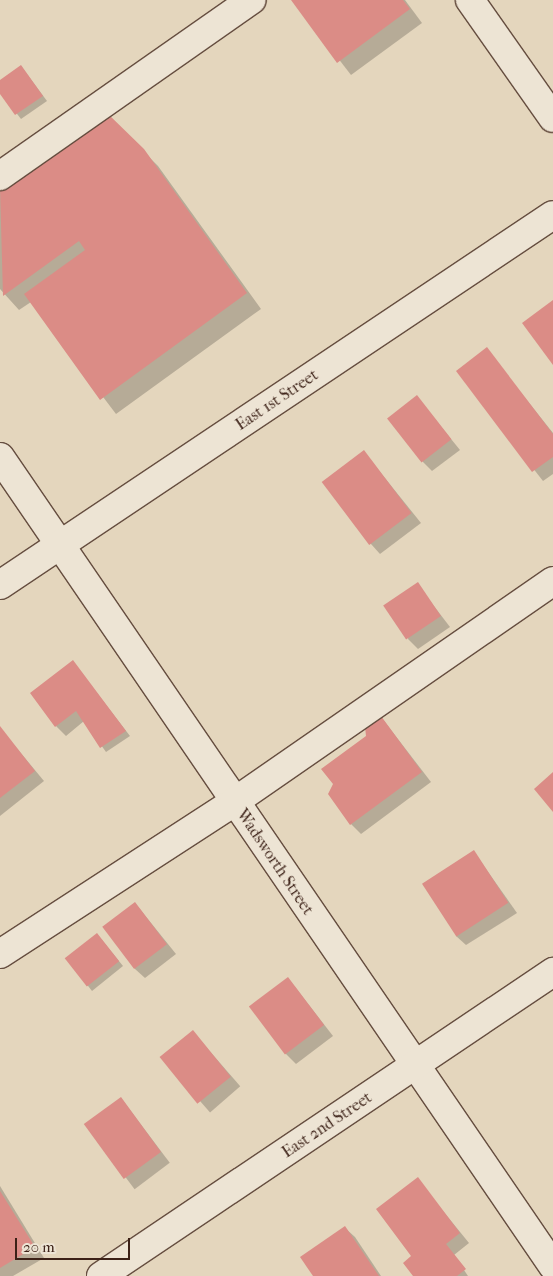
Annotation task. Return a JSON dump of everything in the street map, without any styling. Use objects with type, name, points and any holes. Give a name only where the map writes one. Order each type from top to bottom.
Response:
[{"type":"street","points":[[0,176],[251,0]]},
{"type":"street","points":[[470,0],[553,118]]},
{"type":"street","name":"East 1st Street","points":[[0,585],[553,214]]},
{"type":"street","name":"Wadsworth Street","points":[[0,457],[414,1067],[553,1266]]},
{"type":"street","points":[[0,954],[234,802],[553,581]]},
{"type":"street","name":"East 2nd Street","points":[[101,1276],[553,972]]},
{"type":"building","points":[[291,0],[403,0],[410,9],[337,63]]},
{"type":"building","points":[[21,65],[43,96],[15,115],[0,94],[0,80]]},
{"type":"building","points":[[106,112],[144,149],[247,293],[100,400],[24,294],[85,250],[79,241],[3,296],[0,187]]},
{"type":"building","points":[[553,300],[553,365],[522,323]]},
{"type":"building","points":[[487,347],[553,434],[553,457],[532,472],[456,371]]},
{"type":"building","points":[[417,395],[451,439],[422,463],[387,418]]},
{"type":"building","points":[[364,450],[412,513],[369,545],[322,482]]},
{"type":"building","points":[[418,582],[441,616],[406,639],[383,605]]},
{"type":"building","points":[[73,660],[126,731],[100,748],[76,711],[55,727],[30,693]]},
{"type":"building","points":[[381,716],[422,772],[350,825],[328,794],[333,784],[321,769],[366,736],[365,727]]},
{"type":"building","points":[[0,726],[35,771],[0,798]]},
{"type":"building","points":[[553,772],[553,812],[534,789]]},
{"type":"building","points":[[474,850],[508,903],[456,937],[422,884]]},
{"type":"building","points":[[135,902],[167,944],[134,969],[102,927]]},
{"type":"building","points":[[97,933],[119,961],[87,987],[65,958]]},
{"type":"building","points":[[288,977],[324,1025],[285,1054],[249,1006]]},
{"type":"building","points":[[193,1030],[231,1077],[197,1104],[160,1057]]},
{"type":"building","points":[[121,1097],[161,1152],[124,1179],[84,1124]]},
{"type":"building","points":[[418,1177],[460,1233],[446,1244],[466,1269],[457,1276],[413,1276],[403,1263],[411,1256],[376,1209]]},
{"type":"building","points":[[0,1191],[35,1247],[0,1268]]},
{"type":"building","points":[[345,1226],[379,1276],[313,1276],[300,1257]]}]
